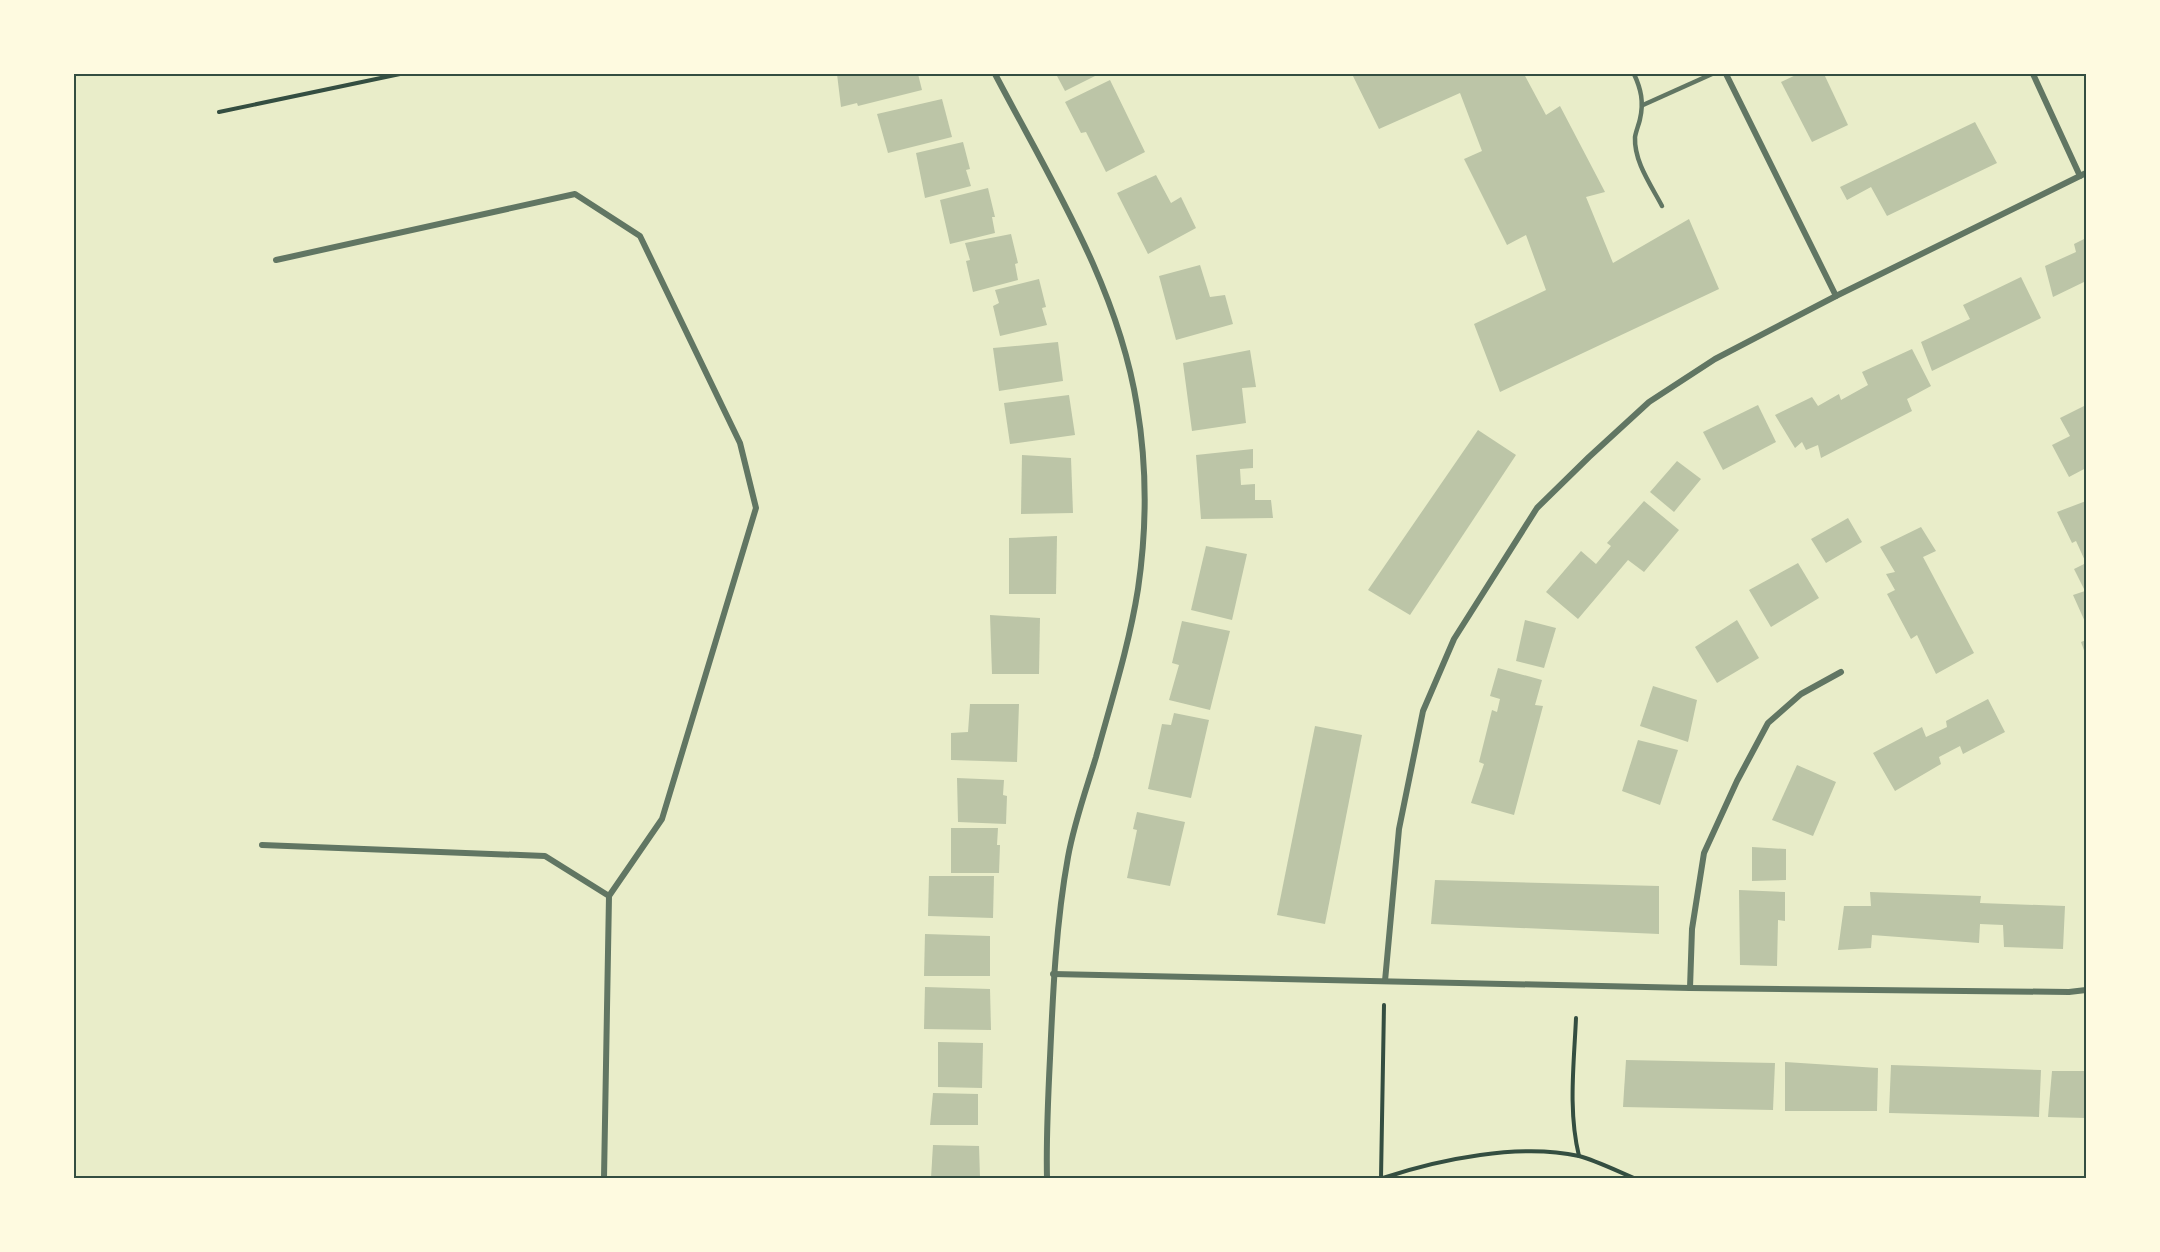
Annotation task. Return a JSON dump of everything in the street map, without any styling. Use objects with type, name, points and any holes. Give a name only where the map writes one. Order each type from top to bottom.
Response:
[{"type":"street","points":[[995,74],[1085,245],[1105,291],[1125,350],[1137,404],[1143,450],[1145,497],[1143,543],[1137,591],[1121,664],[1068,855],[1053,974],[1047,1179]]},
{"type":"street","points":[[1726,74],[1836,296]]},
{"type":"street","points":[[1385,981],[1399,829],[1423,711],[1454,639],[1537,508],[1649,402],[1715,359],[1836,296],[2083,174],[2033,74]]},
{"type":"street","points":[[276,260],[575,194],[640,236],[740,443],[756,508],[662,819],[609,896],[604,1179]]},
{"type":"street","points":[[1690,988],[1692,929],[1704,853],[1737,781],[1767,723],[1802,694],[1841,672]]},
{"type":"street","points":[[262,845],[545,856],[609,896]]},
{"type":"street","points":[[1053,974],[1690,988],[2069,992],[2086,990]]},
{"type":"lane","points":[[1634,74],[1640,87],[1643,105],[1635,135],[1637,152],[1640,165],[1662,206]]},
{"type":"lane","points":[[1643,105],[1712,74]]},
{"type":"path","points":[[219,112],[400,74]]},
{"type":"path","points":[[1384,1005],[1382,1179],[1419,1167],[1466,1157],[1546,1152],[1579,1156],[1634,1179]]},
{"type":"path","points":[[1576,1018],[1572,1108],[1579,1156]]},
{"type":"building","points":[[837,74],[918,74],[922,90],[858,106],[857,103],[841,107]]},
{"type":"building","points":[[1056,74],[1099,74],[1065,91]]},
{"type":"building","points":[[1352,74],[1524,74],[1546,115],[1560,106],[1605,192],[1586,197],[1613,263],[1689,219],[1719,289],[1500,392],[1474,324],[1546,290],[1526,235],[1507,245],[1464,159],[1482,151],[1460,93],[1379,129]]},
{"type":"building","points":[[1798,74],[1824,74],[1848,125],[1812,142],[1781,82]]},
{"type":"building","points":[[1110,80],[1145,152],[1106,172],[1086,132],[1081,133],[1065,102]]},
{"type":"building","points":[[942,99],[952,137],[888,153],[877,114]]},
{"type":"building","points":[[1975,122],[1997,163],[1887,216],[1871,187],[1847,200],[1840,187]]},
{"type":"building","points":[[963,142],[970,169],[966,170],[971,186],[925,198],[916,153]]},
{"type":"building","points":[[1156,175],[1171,203],[1181,197],[1196,228],[1148,254],[1117,193]]},
{"type":"building","points":[[988,188],[995,217],[992,217],[995,233],[950,244],[940,200]]},
{"type":"building","points":[[1011,234],[1018,263],[1015,264],[1018,280],[973,292],[966,261],[970,260],[965,243]]},
{"type":"building","points":[[2086,238],[2086,281],[2053,297],[2045,266],[2076,252],[2074,244]]},
{"type":"building","points":[[1200,265],[1210,297],[1225,295],[1233,324],[1176,340],[1159,276]]},
{"type":"building","points":[[2021,277],[2041,318],[1932,371],[1921,342],[1970,319],[1963,305]]},
{"type":"building","points":[[1039,279],[1046,307],[1042,308],[1047,325],[1000,336],[993,306],[999,303],[995,290]]},
{"type":"building","points":[[1058,342],[1063,381],[999,391],[993,348]]},
{"type":"building","points":[[1912,349],[1931,386],[1907,399],[1912,411],[1821,458],[1818,445],[1806,450],[1802,442],[1795,448],[1775,415],[1812,397],[1818,406],[1839,394],[1841,400],[1868,385],[1862,372]]},
{"type":"building","points":[[1250,350],[1256,387],[1242,388],[1246,423],[1192,431],[1183,363]]},
{"type":"building","points":[[1069,395],[1075,435],[1010,444],[1004,403]]},
{"type":"building","points":[[1758,405],[1776,442],[1723,470],[1703,432]]},
{"type":"building","points":[[2084,406],[2086,411],[2086,468],[2069,477],[2052,445],[2070,436],[2060,418]]},
{"type":"building","points":[[1478,430],[1516,455],[1410,615],[1368,590]]},
{"type":"building","points":[[1253,449],[1253,468],[1240,469],[1241,485],[1255,484],[1255,500],[1271,500],[1273,518],[1201,519],[1196,455]]},
{"type":"building","points":[[1022,455],[1071,458],[1073,513],[1021,514]]},
{"type":"building","points":[[1677,461],[1701,479],[1674,512],[1650,492]]},
{"type":"building","points":[[1644,501],[1679,530],[1644,572],[1628,560],[1578,619],[1546,592],[1581,551],[1596,564],[1611,546],[1607,543]]},
{"type":"building","points":[[2086,501],[2086,563],[2076,541],[2072,543],[2057,512]]},
{"type":"building","points":[[1848,518],[1862,542],[1826,563],[1811,539]]},
{"type":"building","points":[[1921,527],[1936,551],[1923,557],[1974,653],[1936,674],[1917,635],[1911,639],[1887,594],[1895,590],[1886,574],[1895,572],[1880,547]]},
{"type":"building","points":[[1057,536],[1056,594],[1009,594],[1009,538]]},
{"type":"building","points":[[1206,546],[1247,554],[1232,620],[1191,610]]},
{"type":"building","points":[[1798,563],[1819,598],[1771,627],[1749,590]]},
{"type":"building","points":[[2086,563],[2086,624],[2073,595],[2085,591],[2074,569]]},
{"type":"building","points":[[990,615],[1040,618],[1039,674],[992,674]]},
{"type":"building","points":[[1525,620],[1556,628],[1544,668],[1516,661]]},
{"type":"building","points":[[1737,620],[1759,658],[1717,683],[1695,647]]},
{"type":"building","points":[[1182,621],[1230,631],[1210,710],[1169,700],[1179,665],[1172,663]]},
{"type":"building","points":[[2086,640],[2086,656],[2081,642]]},
{"type":"building","points":[[1498,668],[1542,680],[1535,705],[1543,706],[1514,815],[1471,803],[1484,764],[1479,762],[1492,710],[1497,712],[1500,699],[1490,696]]},
{"type":"building","points":[[1653,686],[1697,700],[1688,742],[1640,726]]},
{"type":"building","points":[[1988,699],[2005,732],[1963,754],[1960,746],[1939,757],[1941,764],[1895,791],[1873,753],[1922,727],[1926,737],[1947,727],[1946,721]]},
{"type":"building","points":[[970,704],[1019,704],[1017,762],[951,760],[951,733],[968,732]]},
{"type":"building","points":[[1174,713],[1209,720],[1191,798],[1148,789],[1162,724],[1171,725]]},
{"type":"building","points":[[1315,726],[1362,735],[1325,924],[1277,915]]},
{"type":"building","points":[[1638,740],[1678,750],[1660,805],[1622,791]]},
{"type":"building","points":[[1797,765],[1836,782],[1813,836],[1772,820]]},
{"type":"building","points":[[957,778],[1004,780],[1003,795],[1007,796],[1006,824],[958,822]]},
{"type":"building","points":[[1137,812],[1185,822],[1170,886],[1127,878],[1137,830],[1133,829]]},
{"type":"building","points":[[951,828],[998,828],[999,873],[951,873]]},
{"type":"building","points":[[1752,847],[1786,849],[1786,880],[1752,881]]},
{"type":"building","points":[[929,876],[994,876],[993,918],[928,916]]},
{"type":"building","points":[[1435,880],[1659,886],[1659,934],[1431,924]]},
{"type":"building","points":[[1739,890],[1785,892],[1785,921],[1778,920],[1777,966],[1740,965]]},
{"type":"building","points":[[1870,892],[1981,896],[1980,903],[2065,906],[2063,949],[2004,947],[2003,925],[1980,924],[1979,943],[1872,935],[1871,948],[1838,950],[1844,906],[1871,906]]},
{"type":"building","points":[[925,934],[990,936],[990,976],[924,976]]},
{"type":"building","points":[[925,987],[990,989],[991,1030],[924,1029]]},
{"type":"building","points":[[938,1042],[983,1043],[982,1088],[938,1087]]},
{"type":"building","points":[[1626,1060],[1775,1063],[1773,1110],[1623,1107]]},
{"type":"building","points":[[1785,1062],[1878,1068],[1877,1111],[1785,1111]]},
{"type":"building","points":[[1891,1065],[2041,1070],[2039,1117],[1889,1113]]},
{"type":"building","points":[[2052,1071],[2086,1071],[2086,1118],[2048,1117]]},
{"type":"building","points":[[933,1093],[978,1094],[978,1125],[930,1125]]},
{"type":"building","points":[[933,1145],[979,1146],[980,1178],[931,1178]]}]
